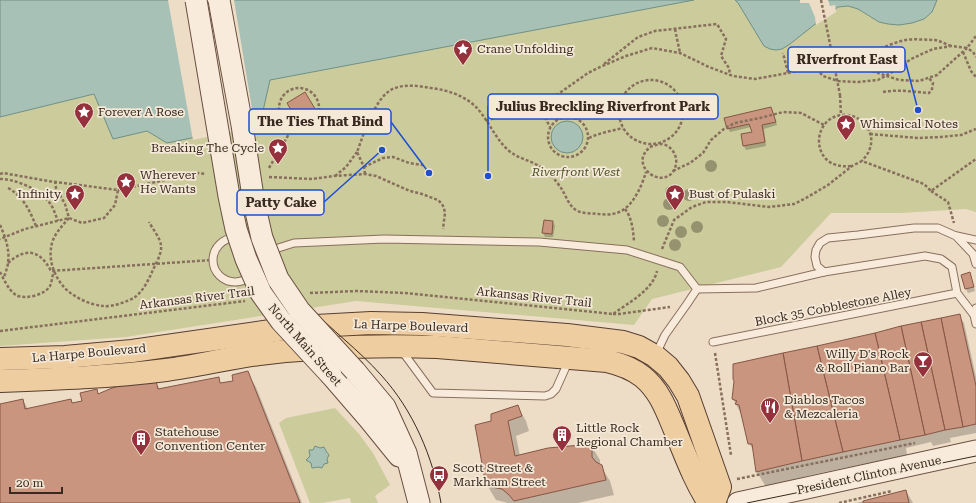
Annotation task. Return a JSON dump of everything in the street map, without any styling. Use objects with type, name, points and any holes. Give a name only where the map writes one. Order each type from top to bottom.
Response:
[{"type":"main road","name":"North Main Street","points":[[196,0],[229,196],[236,229],[260,293],[281,321],[331,374],[400,457],[414,483]]},
{"type":"main road","name":"North Main Street","points":[[219,0],[242,125],[254,203],[262,238],[278,279],[299,310],[355,371],[385,407],[406,453],[419,503]]},
{"type":"main road","name":"La Harpe Boulevard","points":[[0,359],[65,357],[132,351],[290,328],[371,323],[422,324],[568,335],[622,342],[639,347],[655,356],[668,367],[688,396],[720,487],[714,503]]},
{"type":"main road","name":"La Harpe Boulevard","points":[[0,381],[104,376],[167,370],[257,354],[338,347],[437,347],[607,361],[622,365],[635,372],[643,377],[654,389],[663,402],[698,486],[709,503]]},
{"type":"main road","name":"President Clinton Avenue","points":[[738,503],[976,451]]},
{"type":"lane","points":[[824,272],[817,266],[815,257],[816,250],[820,243],[828,238],[914,228],[938,228],[956,236],[976,240]]},
{"type":"lane","points":[[956,236],[973,254],[976,264]]},
{"type":"lane","points":[[235,238],[248,243],[256,255],[255,270],[244,280],[238,282],[224,280],[218,275],[214,269],[212,260],[216,248],[221,243],[228,239],[235,238]]},
{"type":"lane","points":[[256,255],[294,243],[384,239],[539,242],[627,250],[634,252],[680,267],[697,289]]},
{"type":"lane","points":[[697,289],[756,288],[824,272],[925,256],[941,259],[952,267],[957,293],[975,311],[976,324]]},
{"type":"lane","points":[[655,356],[665,335],[697,289]]},
{"type":"lane","name":"Block 35 Cobblestone Alley","points":[[713,342],[957,293]]},
{"type":"lane","points":[[398,346],[433,393],[545,396],[551,394],[556,389],[570,358]]},
{"type":"path","points":[[821,0],[840,95],[841,115]]},
{"type":"path","points":[[486,121],[551,99],[600,66],[638,37],[655,31],[717,24],[726,39],[721,56],[729,68],[730,75]]},
{"type":"path","points":[[675,29],[680,53]]},
{"type":"path","points":[[600,66],[652,48],[680,53],[730,75],[755,79],[800,70],[842,67],[858,68],[900,80],[919,81],[937,75],[963,52],[976,36]]},
{"type":"path","points":[[816,68],[822,59],[841,52],[858,53],[870,51],[884,48],[902,40],[935,40],[951,46]]},
{"type":"path","points":[[816,68],[823,76],[838,81],[858,82],[878,80],[911,59],[933,49],[951,46],[967,48],[973,52],[976,57]]},
{"type":"path","points":[[963,52],[971,70],[976,77]]},
{"type":"path","points":[[783,53],[788,73]]},
{"type":"path","points":[[883,92],[900,91],[929,93],[932,89],[933,83],[929,78]]},
{"type":"path","points":[[656,144],[646,144],[636,141],[628,135],[619,118],[619,108],[622,98],[628,90],[636,84],[645,81],[655,81],[665,84],[673,90],[679,98],[682,107],[682,117],[679,127],[673,135],[665,141],[650,147],[643,160],[643,166],[646,172],[656,178],[666,176],[690,163],[703,153],[711,140],[725,128],[735,123],[783,112],[801,113],[824,125]]},
{"type":"path","points":[[334,176],[346,167],[357,152],[371,114],[380,100],[394,88],[404,86],[418,86],[443,90],[464,98],[475,107],[508,150],[543,168],[561,188],[570,204],[577,210],[584,212],[618,213],[625,209],[635,196],[644,181],[646,172]]},
{"type":"path","points":[[296,88],[309,90],[314,94],[318,102],[318,116],[314,122],[308,126],[300,128],[293,127],[286,123],[279,111],[282,97],[290,90],[296,88]]},
{"type":"path","points":[[538,104],[550,127]]},
{"type":"path","points":[[613,314],[642,293],[656,276],[661,252],[674,220],[692,207],[706,202],[727,202],[769,207],[794,204],[828,185],[852,166],[862,161],[870,149],[871,141],[867,127],[856,117],[841,115],[834,117],[824,125],[820,132],[820,148],[823,156],[836,166],[852,166]]},
{"type":"path","points":[[318,116],[368,122]]},
{"type":"path","points":[[573,117],[580,120],[584,125],[588,131],[589,138],[580,154],[570,157],[563,157],[554,152],[548,138],[550,127],[555,122],[560,118],[573,117]]},
{"type":"path","points":[[267,171],[293,127]]},
{"type":"path","points":[[589,138],[597,134],[623,128]]},
{"type":"path","points":[[870,134],[918,138],[961,135],[976,129]]},
{"type":"path","points":[[650,147],[657,144],[663,144],[674,152],[676,166],[673,171]]},
{"type":"path","points":[[357,152],[364,167],[365,174],[376,176],[410,191],[438,200],[442,204],[444,213],[442,240]]},
{"type":"path","points":[[364,167],[383,158],[393,157],[409,163],[423,165]]},
{"type":"path","points":[[931,191],[976,159]]},
{"type":"path","points":[[862,161],[924,184],[931,191],[948,202],[953,218],[956,236]]},
{"type":"path","points":[[0,174],[4,173],[118,190],[114,205],[104,218],[82,222],[69,218],[25,229],[0,239]]},
{"type":"path","points":[[0,178],[22,183],[39,193],[48,201],[58,221]]},
{"type":"path","points":[[55,181],[56,188],[65,204],[69,218]]},
{"type":"path","points":[[8,188],[27,206],[36,226]]},
{"type":"path","points":[[625,209],[628,212],[633,228],[634,252]]},
{"type":"path","points":[[69,218],[59,229],[52,243],[51,258],[54,271],[63,286],[75,295],[87,302],[104,306],[121,303],[135,296],[143,289],[149,280],[156,264],[161,246],[156,233],[148,222]]},
{"type":"path","points":[[0,225],[6,236],[8,249],[8,263],[4,278]]},
{"type":"path","points":[[8,263],[20,255],[31,253],[44,260],[51,271],[212,260]]},
{"type":"path","points":[[0,272],[9,288],[16,295],[25,297],[41,294],[49,287],[54,271]]},
{"type":"path","name":"Arkansas River Trail","points":[[307,294],[356,291],[405,293],[613,314],[687,304]]},
{"type":"path","name":"Arkansas River Trail","points":[[0,331],[248,301]]},
{"type":"path","points":[[713,342],[731,456]]},
{"type":"path","points":[[735,479],[922,442]]},
{"type":"green space","name":"Riverfront West","points":[[694,0],[735,0],[738,3],[814,25],[838,7],[848,6],[858,9],[870,17],[899,25],[924,19],[937,0],[976,0],[976,212],[966,209],[901,213],[831,213],[781,267],[652,299],[634,325],[356,301],[126,337],[0,346],[0,117],[95,94],[113,139],[147,131],[167,143],[265,81]]},
{"type":"green space","points":[[335,408],[359,434],[373,453],[390,485],[375,496],[378,503],[351,503],[350,498],[322,503],[310,503],[279,423],[286,418]]},
{"type":"shaded area","points":[[0,0],[694,0],[270,80],[260,124],[167,143],[147,131],[113,139],[94,94],[0,117]]},
{"type":"shaded area","points":[[735,0],[937,0],[932,12],[924,19],[899,25],[879,22],[858,9],[848,6],[838,7],[790,44],[782,49],[776,50],[764,46]]},
{"type":"shaded area","points":[[564,121],[570,121],[579,125],[583,137],[579,149],[570,153],[564,153],[555,149],[551,140],[551,134],[555,125]]},
{"type":"shaded area","points":[[315,446],[320,448],[324,447],[329,455],[327,459],[328,463],[324,464],[322,468],[312,468],[311,463],[306,460],[310,456],[309,450],[313,450]]},
{"type":"pier","points":[[168,0],[234,0],[255,127],[193,140]]},
{"type":"pier","points":[[800,0],[828,0],[830,6],[835,5],[836,12],[816,25],[815,17],[809,3],[800,3]]},
{"type":"building","points":[[305,92],[317,112],[299,124],[287,103]]},
{"type":"building","points":[[771,107],[776,122],[762,125],[765,142],[743,146],[741,134],[752,132],[749,124],[727,129],[724,118]]},
{"type":"building","points":[[544,220],[553,221],[552,234],[542,233]]},
{"type":"building","points":[[970,272],[974,287],[965,289],[961,275]]},
{"type":"building","points":[[960,314],[976,386],[976,424],[963,427],[941,318]]},
{"type":"building","points":[[941,318],[963,427],[945,430],[921,322]]},
{"type":"building","name":"Willy D's Rock & Roll Piano Bar","points":[[921,322],[945,430],[925,435],[901,326]]},
{"type":"building","points":[[901,326],[925,435],[900,440],[875,333]]},
{"type":"building","points":[[875,333],[900,440],[843,452],[817,346]]},
{"type":"building","points":[[817,346],[843,452],[802,461],[783,353]]},
{"type":"building","name":"Diablos Tacos & Mezcaleria","points":[[783,353],[802,461],[756,472],[752,444],[748,444],[739,405],[735,404],[737,401],[732,399],[734,381],[733,364]]},
{"type":"building","name":"Statehouse Convention Center","points":[[248,371],[300,503],[0,503],[0,404],[23,399],[25,409],[71,399],[72,403],[82,401],[80,393],[97,389],[98,394],[127,384],[156,381],[158,389],[219,377],[220,383],[233,381],[232,375]]},
{"type":"building","name":"Little Rock Regional Chamber","points":[[518,405],[522,416],[508,421],[515,456],[548,448],[592,444],[592,457],[596,462],[602,465],[606,480],[514,501],[502,489],[486,486],[475,425],[491,421],[491,414]]},
{"type":"building","points":[[906,490],[909,503],[863,503],[863,501]]},
{"type":"tram line","points":[[225,0],[263,215],[268,234],[277,256],[295,288],[309,306],[381,375],[403,403],[427,452],[433,469],[441,503]]},
{"type":"tram line","points":[[747,503],[976,456]]},
{"type":"place","name":"Crane Unfolding","points":[[463,66]]},
{"type":"place","name":"RIverfront East","points":[[918,110]]},
{"type":"place","name":"Forever A Rose","points":[[84,129]]},
{"type":"place","name":"Whimsical Notes","points":[[846,141]]},
{"type":"place","name":"Patty Cake","points":[[382,150]]},
{"type":"place","name":"Breaking The Cycle","points":[[278,165]]},
{"type":"place","name":"The Ties That Bind","points":[[429,173]]},
{"type":"place","name":"Julius Breckling Riverfront Park","points":[[488,176]]},
{"type":"place","name":"Wherever He Wants","points":[[126,199]]},
{"type":"place","name":"Infinity","points":[[75,211]]},
{"type":"place","name":"Bust of Pulaski","points":[[675,211]]},
{"type":"place","name":"Willy D's Rock & Roll Piano Bar","points":[[923,378]]},
{"type":"place","name":"Diablos Tacos & Mezcaleria","points":[[770,424]]},
{"type":"place","name":"Little Rock Regional Chamber","points":[[562,452]]},
{"type":"place","name":"Statehouse Convention Center","points":[[141,456]]},
{"type":"place","name":"Scott Street & Markham Street","points":[[439,492]]}]
